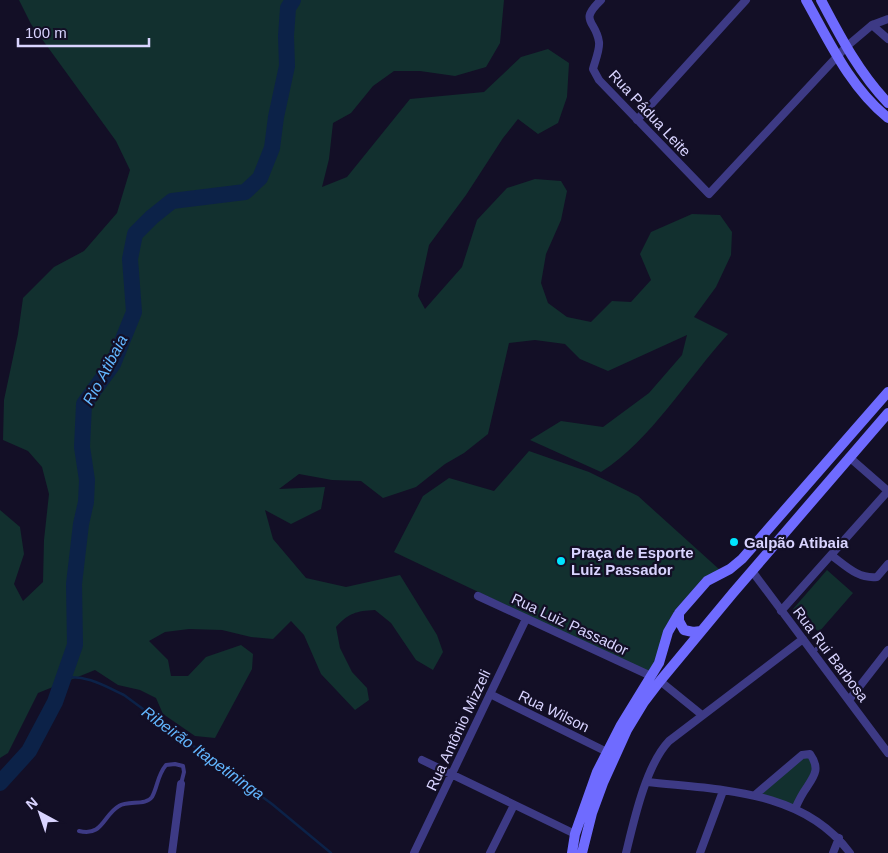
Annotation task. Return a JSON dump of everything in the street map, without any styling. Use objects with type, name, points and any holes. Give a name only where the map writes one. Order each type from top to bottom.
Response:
[{"type":"main road","points":[[806,0],[857,88],[872,105],[888,118]]},
{"type":"main road","points":[[821,0],[846,47],[888,103]]},
{"type":"main road","points":[[582,853],[592,813],[616,753],[655,679],[668,632],[679,614],[707,581],[730,569],[742,558],[888,392]]},
{"type":"main road","points":[[572,853],[575,834],[584,806],[620,725],[655,679],[701,631],[888,413]]},
{"type":"main road","points":[[720,574],[729,578],[733,584],[733,593]]},
{"type":"main road","points":[[679,614],[679,621],[684,630],[701,631]]},
{"type":"street","name":"Rua Pádua Leite","points":[[600,0],[589,16],[590,24],[596,32],[599,44],[593,69],[598,80],[709,194],[837,56]]},
{"type":"street","points":[[636,120],[746,0]]},
{"type":"street","points":[[837,56],[872,26],[888,19]]},
{"type":"street","points":[[872,26],[888,38]]},
{"type":"street","points":[[781,611],[888,491],[849,457]]},
{"type":"street","points":[[831,555],[859,576],[868,578],[877,577],[888,564]]},
{"type":"street","name":"Rua Rui Barbosa","points":[[752,571],[888,753]]},
{"type":"street","name":"Rua Luiz Passador","points":[[478,596],[655,679],[702,715]]},
{"type":"street","name":"Rua Antônio Mizzeli","points":[[414,853],[526,619]]},
{"type":"street","points":[[626,853],[647,782],[660,750],[702,715],[803,640]]},
{"type":"street","points":[[849,700],[888,650]]},
{"type":"street","name":"Rua Wilson","points":[[490,694],[607,752]]},
{"type":"street","points":[[756,795],[802,755],[810,754],[817,767],[815,776],[795,809]]},
{"type":"street","points":[[422,760],[575,834]]},
{"type":"street","points":[[647,782],[756,795],[795,809],[839,838],[850,853]]},
{"type":"street","points":[[172,853],[181,784]]},
{"type":"street","points":[[700,853],[723,791]]},
{"type":"street","points":[[490,853],[514,805]]},
{"type":"street","points":[[833,853],[839,838]]},
{"type":"lane","points":[[813,653],[824,640]]},
{"type":"lane","points":[[79,832],[87,833],[94,831],[118,806],[147,801],[151,797],[160,772],[166,765],[175,764],[182,766],[184,772],[181,784]]},
{"type":"green space","points":[[19,0],[504,0],[500,43],[486,67],[455,76],[420,71],[394,71],[373,86],[351,113],[333,123],[329,159],[322,187],[347,177],[410,99],[484,92],[521,57],[548,49],[569,63],[567,97],[558,123],[538,134],[518,119],[429,245],[418,296],[425,309],[462,267],[477,220],[507,188],[535,179],[561,181],[567,191],[561,220],[546,254],[541,283],[548,303],[567,317],[591,322],[612,301],[631,302],[651,280],[640,254],[651,232],[692,214],[720,215],[732,232],[731,255],[716,287],[694,317],[728,334],[653,426],[619,459],[601,472],[530,440],[561,421],[603,427],[649,393],[682,355],[687,335],[608,371],[580,359],[565,344],[535,340],[509,343],[488,434],[416,487],[383,498],[361,481],[332,480],[299,474],[279,489],[325,487],[321,509],[291,524],[265,510],[273,539],[306,578],[346,587],[400,575],[437,635],[443,652],[433,670],[416,660],[391,623],[375,610],[353,614],[336,627],[340,648],[352,672],[367,688],[369,700],[355,710],[321,674],[304,635],[291,621],[273,639],[251,637],[222,630],[189,629],[165,632],[149,641],[168,660],[171,676],[188,676],[206,657],[241,645],[253,654],[252,669],[215,738],[195,736],[163,714],[156,698],[140,690],[118,685],[95,670],[38,693],[8,753],[0,758],[0,510],[20,527],[24,554],[14,584],[23,601],[43,582],[44,540],[49,494],[42,467],[28,451],[3,440],[4,400],[18,334],[23,298],[54,267],[84,251],[117,213],[130,170],[116,141],[31,24]]},
{"type":"green space","name":"Praça de Esporte Luiz Passador","points":[[529,451],[589,472],[638,496],[720,570],[704,577],[675,610],[664,629],[656,662],[649,673],[394,552],[423,496],[449,478],[494,491]]},
{"type":"green space","points":[[827,570],[853,593],[819,632],[793,609]]},
{"type":"green space","points":[[803,756],[808,758],[815,768],[794,807],[758,794]]},
{"type":"waterway","name":"Rio Atibaia","points":[[0,783],[29,751],[55,702],[75,645],[74,584],[81,524],[86,502],[87,480],[82,447],[84,404],[113,364],[134,312],[130,259],[135,234],[172,201],[245,192],[260,178],[272,148],[276,117],[287,66],[286,36],[288,8],[293,0]]},
{"type":"waterway","name":"Ribeirão Itapetininga","points":[[64,678],[87,679],[124,695],[272,804],[331,853]]},
{"type":"place","name":"Galpão Atibaia","points":[[734,542]]},
{"type":"place","name":"Praça de Esporte Luiz Passador","points":[[561,561]]}]
